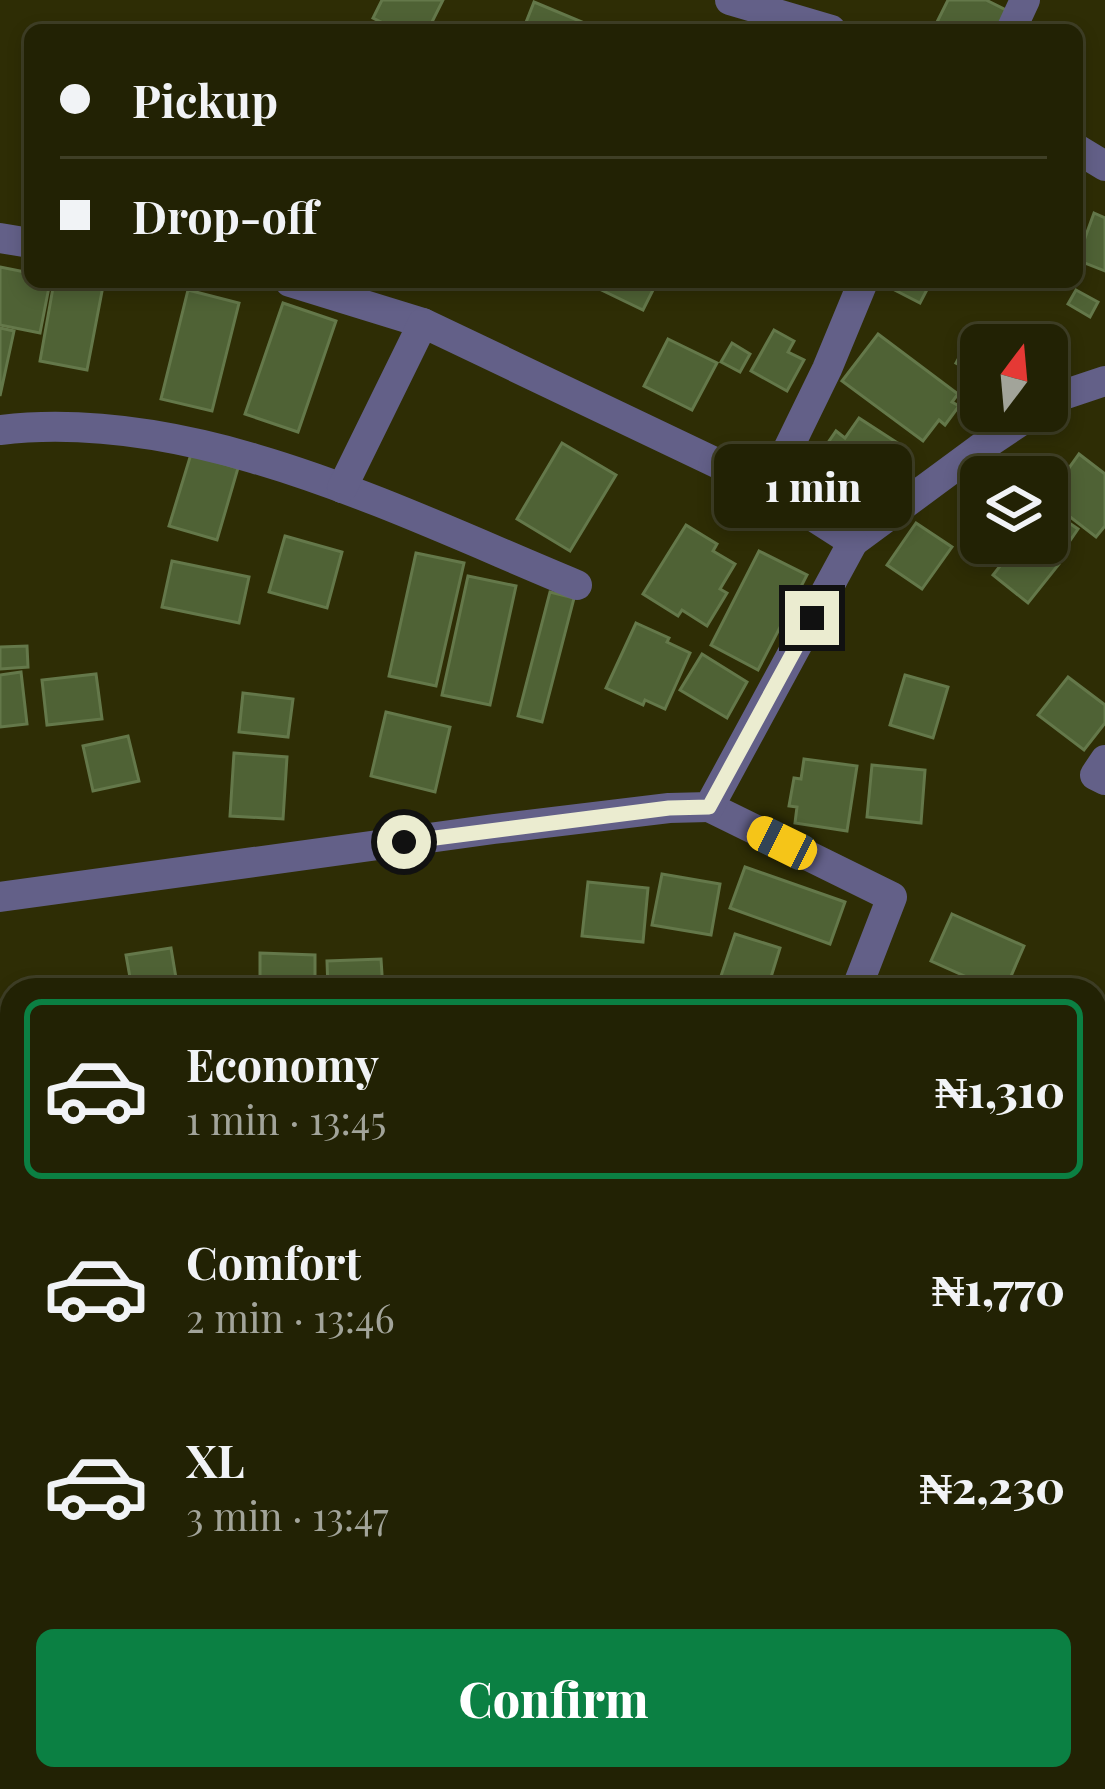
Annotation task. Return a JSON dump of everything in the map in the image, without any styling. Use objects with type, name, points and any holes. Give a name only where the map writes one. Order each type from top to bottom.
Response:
[{"type":"street","points":[[730,0],[811,24]]},
{"type":"street","points":[[309,288],[423,323],[769,488],[854,542]]},
{"type":"street","points":[[769,488],[860,288]]},
{"type":"street","points":[[342,488],[423,323]]},
{"type":"street","points":[[1068,393],[1105,381]]},
{"type":"street","points":[[0,430],[110,429],[227,450],[342,488],[577,585]]},
{"type":"street","points":[[709,807],[854,542],[1004,432]]},
{"type":"street","points":[[1105,760],[1095,775],[1105,780]]},
{"type":"street","points":[[0,897],[494,829],[709,807],[892,897],[861,978]]},
{"type":"building","points":[[382,0],[443,0],[431,24],[385,24],[373,18]]},
{"type":"building","points":[[948,0],[986,0],[1010,12],[1004,24],[936,24]]},
{"type":"building","points":[[534,2],[587,24],[525,24]]},
{"type":"building","points":[[1094,213],[1105,218],[1105,271],[1083,262],[1083,243]]},
{"type":"building","points":[[0,267],[24,272],[24,288],[49,288],[40,333],[0,325]]},
{"type":"building","points":[[53,288],[103,288],[87,370],[40,361]]},
{"type":"building","points":[[597,288],[654,288],[643,310]]},
{"type":"building","points":[[891,288],[928,288],[920,303]]},
{"type":"building","points":[[188,290],[239,303],[212,411],[161,399]]},
{"type":"building","points":[[1076,290],[1098,302],[1090,317],[1068,304]]},
{"type":"building","points":[[283,303],[336,321],[298,432],[245,414]]},
{"type":"building","points":[[0,328],[14,331],[0,396]]},
{"type":"building","points":[[774,330],[794,341],[788,352],[804,360],[787,391],[751,371]]},
{"type":"building","points":[[878,334],[958,394],[952,402],[959,406],[945,425],[939,420],[923,441],[842,381]]},
{"type":"building","points":[[668,339],[717,363],[692,410],[644,386]]},
{"type":"building","points":[[732,343],[750,354],[740,372],[721,362]]},
{"type":"building","points":[[859,418],[899,444],[850,515],[814,491],[824,478],[810,469],[836,431],[845,438]]},
{"type":"building","points":[[562,443],[616,475],[570,551],[517,519]]},
{"type":"building","points":[[191,454],[238,468],[217,540],[169,526]]},
{"type":"building","points":[[1079,454],[1105,474],[1105,526],[1096,537],[1068,515],[1068,469]]},
{"type":"building","points":[[1068,522],[1078,529],[1068,544]]},
{"type":"building","points":[[916,523],[952,547],[922,589],[887,565]]},
{"type":"building","points":[[686,525],[717,544],[713,551],[735,564],[720,589],[727,593],[707,626],[682,610],[678,616],[643,594]]},
{"type":"building","points":[[285,536],[342,552],[327,608],[269,592]]},
{"type":"building","points":[[759,551],[807,575],[758,670],[711,645]]},
{"type":"building","points":[[416,553],[464,563],[436,686],[389,676]]},
{"type":"building","points":[[172,561],[249,577],[239,623],[162,607]]},
{"type":"building","points":[[1002,564],[1059,564],[1028,603],[993,575]]},
{"type":"building","points":[[468,576],[516,586],[490,705],[442,695]]},
{"type":"building","points":[[550,592],[574,598],[542,722],[518,716]]},
{"type":"building","points":[[636,623],[690,653],[665,709],[645,700],[643,705],[606,688]]},
{"type":"building","points":[[27,646],[28,667],[0,669],[0,647]]},
{"type":"building","points":[[702,654],[747,682],[727,718],[680,690]]},
{"type":"building","points":[[21,672],[27,724],[0,727],[0,675]]},
{"type":"building","points":[[96,674],[102,719],[47,725],[42,680]]},
{"type":"building","points":[[905,675],[948,687],[933,738],[890,725]]},
{"type":"building","points":[[1068,677],[1105,705],[1105,723],[1084,750],[1038,715]]},
{"type":"building","points":[[243,693],[293,699],[288,737],[239,732]]},
{"type":"building","points":[[386,712],[450,727],[435,792],[371,776]]},
{"type":"building","points":[[128,736],[139,781],[93,791],[83,746]]},
{"type":"building","points":[[234,753],[287,757],[283,819],[230,816]]},
{"type":"building","points":[[804,759],[857,766],[847,831],[795,823],[797,807],[789,806],[794,778],[801,779]]},
{"type":"building","points":[[872,765],[925,770],[921,823],[867,817]]},
{"type":"building","points":[[745,867],[845,902],[830,944],[730,908]]},
{"type":"building","points":[[662,874],[720,884],[711,935],[652,925]]},
{"type":"building","points":[[588,882],[648,888],[643,942],[582,936]]},
{"type":"building","points":[[952,914],[1024,946],[1010,978],[969,978],[931,961]]},
{"type":"building","points":[[735,934],[780,948],[771,978],[720,978]]},
{"type":"building","points":[[171,948],[176,978],[130,978],[126,955]]},
{"type":"building","points":[[260,953],[315,955],[315,978],[260,978]]},
{"type":"building","points":[[381,959],[382,978],[328,978],[327,961]]},
{"type":"route","points":[[404,842],[709,807],[812,618]]}]
